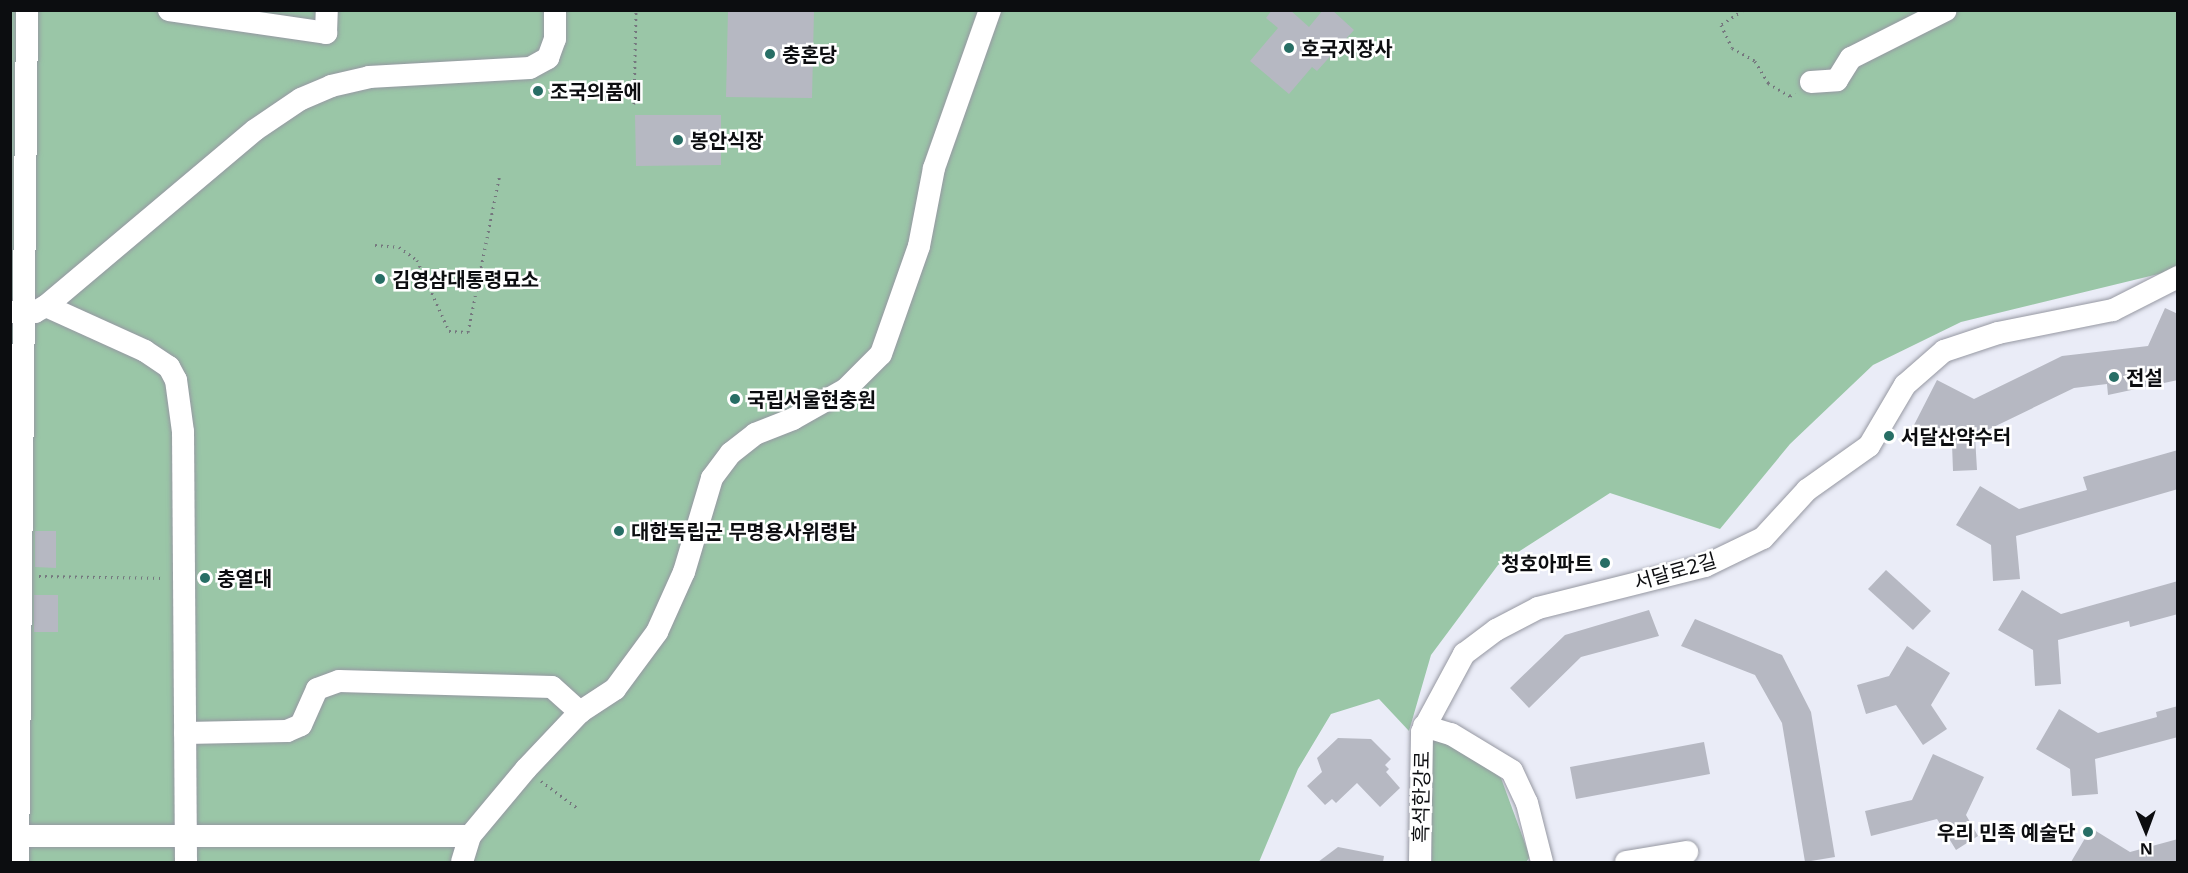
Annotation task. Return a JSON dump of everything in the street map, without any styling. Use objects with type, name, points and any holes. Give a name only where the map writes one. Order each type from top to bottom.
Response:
[{"type":"street","points":[[18,862],[14,836],[16,312],[18,126],[27,10]]},
{"type":"street","points":[[169,10],[326,33],[327,10]]},
{"type":"street","points":[[16,312],[46,306],[255,130],[301,99],[331,86],[369,77],[530,68],[548,58],[555,39],[555,10]]},
{"type":"street","points":[[462,862],[470,836],[526,769],[580,712],[615,689],[657,632],[684,572],[712,478],[731,453],[755,434],[793,419],[846,389],[881,354],[919,246],[933,168],[990,10]]},
{"type":"street","points":[[1811,82],[1837,80],[1851,58],[1947,10]]},
{"type":"street","name":"서달로2길","points":[[1423,729],[1464,654],[1496,630],[1538,608],[1705,566],[1763,538],[1807,490],[1869,446],[1905,385],[1944,351],[1998,333],[2113,310],[2178,277]]},
{"type":"street","points":[[46,306],[145,351],[169,367],[176,380],[182,405],[186,862]]},
{"type":"street","points":[[185,733],[287,731],[301,725],[317,689],[339,681],[552,687],[580,712]]},
{"type":"street","points":[[1423,729],[1451,734],[1512,771],[1527,803],[1542,862]]},
{"type":"street","name":"흑석한강로","points":[[1420,862],[1423,729]]},
{"type":"street","points":[[14,836],[470,836]]},
{"type":"street","points":[[1626,862],[1687,852]]},
{"type":"path","points":[[634,104],[636,10]]},
{"type":"path","points":[[1743,10],[1721,25],[1732,48],[1755,61],[1768,83],[1790,96],[1811,82]]},
{"type":"path","points":[[375,244],[399,247],[417,260],[449,331],[468,332],[500,174]]},
{"type":"path","points":[[15,576],[184,579]]},
{"type":"path","points":[[526,769],[576,807]]},
{"type":"green space","name":"국립서울현충원","points":[[10,11],[2177,11],[2177,264],[2171,271],[1961,322],[1873,365],[1790,444],[1720,529],[1610,493],[1498,565],[1431,655],[1409,731],[1379,699],[1331,714],[1298,769],[1259,862],[11,862]]},
{"type":"green space","points":[[1429,738],[1451,740],[1501,778],[1530,857],[1526,862],[1432,862]]},
{"type":"building","name":"충혼당","points":[[728,10],[814,10],[812,98],[726,97]]},
{"type":"building","points":[[1272,10],[1290,10],[1309,27],[1323,10],[1332,10],[1354,30],[1317,71],[1312,67],[1289,94],[1250,61],[1278,28],[1266,18]]},
{"type":"building","name":"봉안식장","points":[[635,115],[721,115],[721,165],[636,166]]},
{"type":"building","points":[[2165,308],[2178,314],[2178,380],[2108,395],[2107,384],[2074,388],[1975,436],[1977,470],[1953,471],[1952,444],[1914,425],[1937,380],[1974,399],[2062,356],[2148,346]]},
{"type":"building","points":[[2178,450],[2178,489],[2016,536],[2020,579],[1993,581],[1991,545],[1956,525],[1980,486],[2019,509],[2087,490],[2083,477]]},
{"type":"building","points":[[35,531],[56,531],[56,568],[35,567]]},
{"type":"building","points":[[1886,570],[1931,611],[1913,630],[1868,589]]},
{"type":"building","points":[[2178,581],[2178,614],[2130,627],[2129,621],[2058,640],[2061,684],[2035,686],[2033,650],[1998,630],[2022,590],[2061,614]]},
{"type":"building","points":[[34,595],[58,595],[58,632],[34,632]]},
{"type":"building","points":[[1649,610],[1659,636],[1581,657],[1529,708],[1510,688],[1565,635]]},
{"type":"building","points":[[1695,619],[1782,655],[1811,712],[1835,857],[1805,862],[1782,723],[1755,675],[1681,646]]},
{"type":"building","points":[[1907,646],[1950,673],[1931,705],[1947,729],[1923,745],[1896,705],[1866,714],[1857,685],[1889,676]]},
{"type":"building","points":[[2178,706],[2178,737],[2095,759],[2098,794],[2072,796],[2070,769],[2036,749],[2059,709],[2098,733],[2157,717],[2156,712]]},
{"type":"building","points":[[1338,738],[1371,739],[1391,759],[1385,765],[1389,769],[1386,772],[1400,788],[1380,807],[1357,783],[1336,803],[1332,799],[1325,805],[1307,786],[1322,772],[1317,758]]},
{"type":"building","points":[[1704,742],[1710,774],[1576,799],[1570,767]]},
{"type":"building","points":[[1933,754],[1984,777],[1966,815],[1978,836],[1956,850],[1937,819],[1871,836],[1865,811],[1912,800]]},
{"type":"building","points":[[2091,828],[2130,852],[2178,839],[2178,862],[2071,862]]},
{"type":"building","points":[[1338,847],[1384,856],[1383,862],[1318,862]]},
{"type":"place","name":"호국지장사","points":[[1289,48]]},
{"type":"place","name":"충혼당","points":[[770,54]]},
{"type":"place","name":"조국의품에","points":[[538,91]]},
{"type":"place","name":"봉안식장","points":[[678,140]]},
{"type":"place","name":"김영삼대통령묘소","points":[[380,279]]},
{"type":"place","name":"전설","points":[[2114,377]]},
{"type":"place","name":"국립서울현충원","points":[[735,399]]},
{"type":"place","name":"서달산약수터","points":[[1889,436]]},
{"type":"place","name":"대한독립군 무명용사위령탑","points":[[619,531]]},
{"type":"place","name":"청호아파트","points":[[1605,563]]},
{"type":"place","name":"충열대","points":[[205,578]]},
{"type":"place","name":"우리 민족 예술단","points":[[2088,832]]}]
